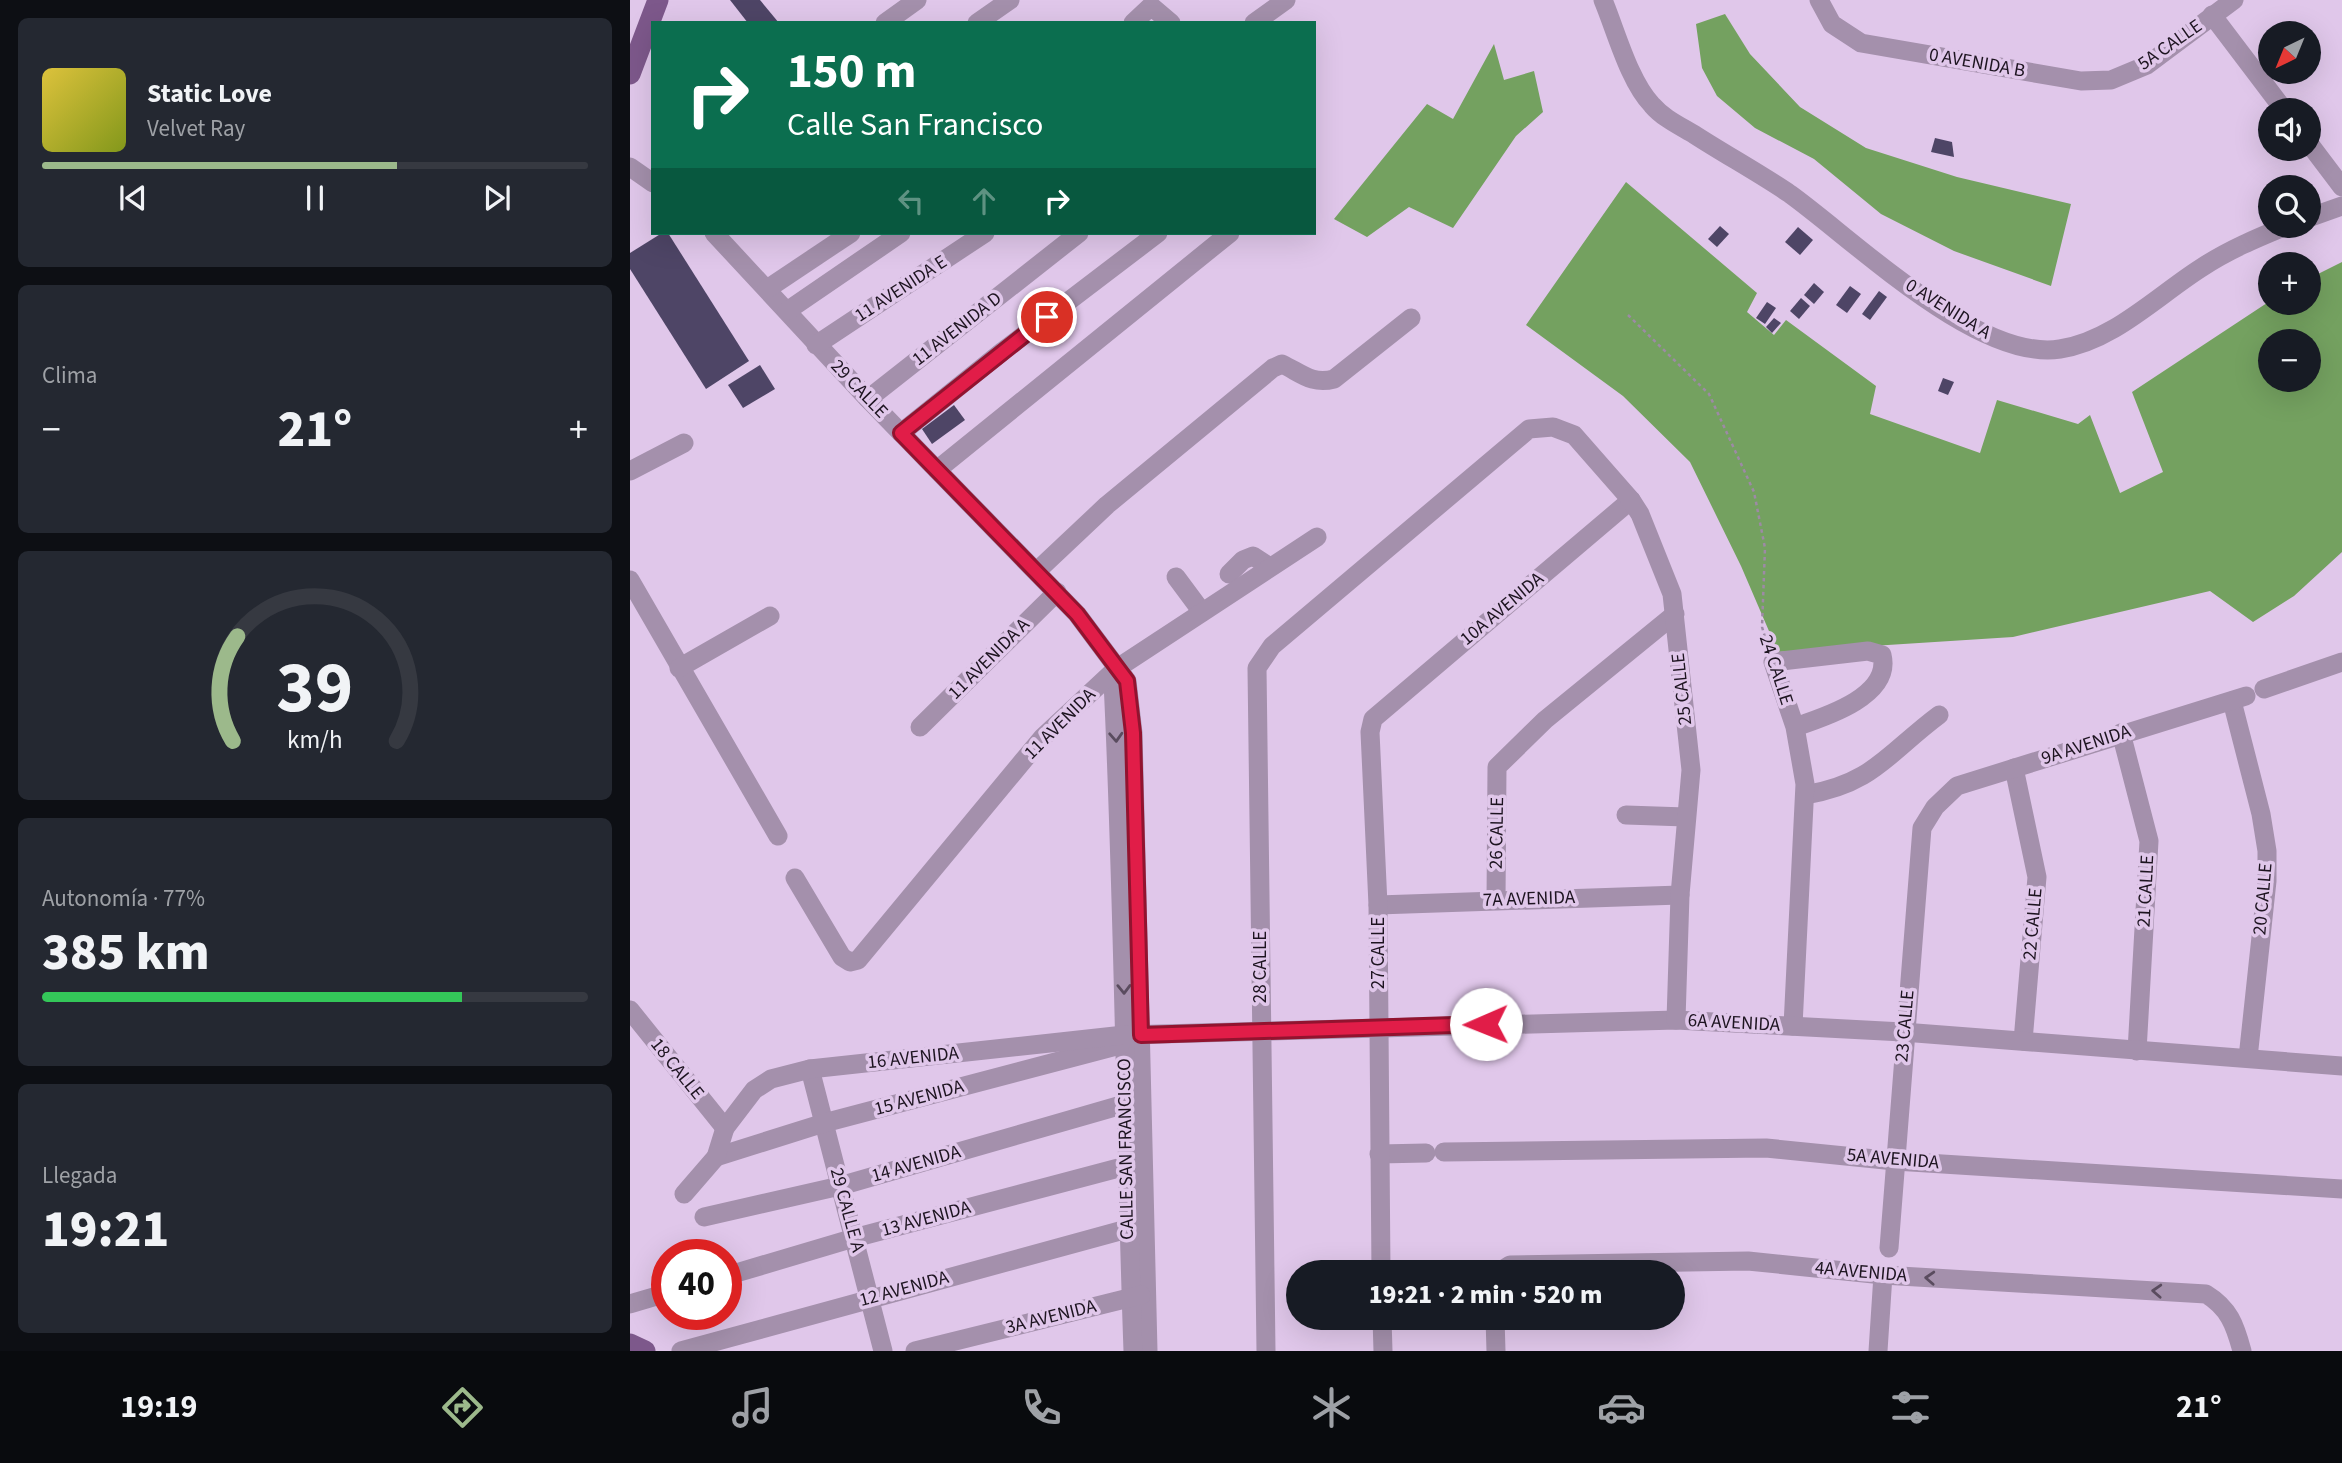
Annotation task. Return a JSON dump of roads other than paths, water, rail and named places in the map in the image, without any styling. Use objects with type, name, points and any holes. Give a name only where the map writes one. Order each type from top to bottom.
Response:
[{"type":"main road","points":[[630,74],[658,0]]},
{"type":"main road","points":[[630,1343],[645,1351]]},
{"type":"street","points":[[888,21],[917,0]]},
{"type":"street","points":[[980,21],[1010,0]]},
{"type":"street","points":[[1257,21],[1286,0]]},
{"type":"street","name":"0 AVENIDA A","points":[[1603,0],[1639,87],[1658,112],[1789,194],[1949,314],[2004,343],[2030,349],[2059,350],[2086,342],[2115,327],[2202,267],[2258,237]]},
{"type":"street","name":"0 AVENIDA B","points":[[1819,0],[1832,24],[1861,43],[2081,80],[2112,80],[2127,75]]},
{"type":"street","name":"5A CALLE","points":[[2127,75],[2147,65],[2234,0]]},
{"type":"street","points":[[1135,21],[1151,6],[1169,21]]},
{"type":"street","name":"5A CALLE","points":[[2212,15],[2275,98]]},
{"type":"street","points":[[2321,159],[2342,187]]},
{"type":"street","points":[[630,167],[651,182]]},
{"type":"street","points":[[2321,213],[2342,206]]},
{"type":"street","name":"29 CALLE","points":[[716,235],[816,345],[1057,592],[1101,644],[1116,669]]},
{"type":"street","points":[[767,289],[848,235]]},
{"type":"street","points":[[787,311],[898,235]]},
{"type":"street","name":"11 AVENIDA E","points":[[816,345],[982,235]]},
{"type":"street","name":"11 AVENIDA D","points":[[868,399],[1076,235]]},
{"type":"street","points":[[901,433],[1155,235]]},
{"type":"street","points":[[937,470],[1228,235]]},
{"type":"street","points":[[1037,571],[1107,505],[1273,368],[1282,364],[1306,379],[1321,382],[1334,379],[1411,318]]},
{"type":"street","name":"25 CALLE","points":[[1257,668],[1272,646],[1529,429],[1553,427],[1574,435],[1640,514],[1672,594],[1690,770],[1680,895],[1676,1020]]},
{"type":"street","points":[[630,471],[684,443]]},
{"type":"street","name":"10A AVENIDA","points":[[1373,719],[1631,500]]},
{"type":"street","name":"11 AVENIDA","points":[[795,878],[842,957],[850,962],[858,960],[1042,738],[1116,669],[1317,537]]},
{"type":"street","points":[[1229,574],[1243,560],[1253,556],[1270,567]]},
{"type":"street","points":[[1176,577],[1202,612]]},
{"type":"street","points":[[630,580],[778,836]]},
{"type":"street","name":"11 AVENIDA A","points":[[920,727],[1057,592]]},
{"type":"street","name":"26 CALLE","points":[[1496,900],[1497,767],[1545,720],[1675,614]]},
{"type":"street","points":[[679,668],[770,616]]},
{"type":"street","name":"24 CALLE","points":[[1793,1026],[1805,795],[1795,727],[1773,662],[1868,651],[1882,655],[1884,666],[1880,680],[1837,713],[1795,727]]},
{"type":"street","name":"9A AVENIDA","points":[[1935,807],[1957,786],[2342,664]]},
{"type":"street","name":"28 CALLE","points":[[1257,668],[1266,1351]]},
{"type":"street","name":"CALLE SAN FRANCISCO","points":[[1116,669],[1127,681],[1133,733],[1130,1038],[1138,1295],[1133,1351]]},
{"type":"street","name":"20 CALLE","points":[[2247,696],[2266,851],[2267,881],[2248,1058]]},
{"type":"street","points":[[1805,795],[1836,790],[1869,773],[1939,715]]},
{"type":"street","name":"27 CALLE","points":[[1373,719],[1370,733],[1378,905],[1381,1260]]},
{"type":"street","name":"21 CALLE","points":[[2122,733],[2149,841],[2137,1051]]},
{"type":"street","name":"22 CALLE","points":[[2014,768],[2037,877],[2023,1041]]},
{"type":"street","name":"23 CALLE","points":[[1889,1248],[1903,1032],[1922,828],[1935,807]]},
{"type":"street","points":[[1626,815],[1686,817]]},
{"type":"street","name":"7A AVENIDA","points":[[1378,905],[1680,895]]},
{"type":"street","name":"18 CALLE","points":[[630,1010],[725,1128]]},
{"type":"street","name":"6A AVENIDA","points":[[1130,1038],[1378,1026],[1676,1020],[1903,1032],[2342,1066]]},
{"type":"street","name":"CALLE SAN FRANCISCO","points":[[1130,1038],[1125,1104],[1127,1228],[1147,1351]]},
{"type":"street","name":"16 AVENIDA","points":[[725,1128],[754,1090],[771,1079],[810,1069],[1130,1038]]},
{"type":"street","name":"15 AVENIDA","points":[[716,1157],[824,1123],[1130,1038]]},
{"type":"street","name":"29 CALLE A","points":[[810,1069],[883,1351]]},
{"type":"street","name":"14 AVENIDA","points":[[704,1217],[840,1186],[1125,1104]]},
{"type":"street","points":[[684,1195],[716,1157],[725,1128]]},
{"type":"street","name":"5A AVENIDA","points":[[1379,1154],[1766,1147],[1895,1161],[2342,1189]]},
{"type":"street","name":"13 AVENIDA","points":[[742,1271],[854,1238],[1126,1166]]},
{"type":"street","name":"12 AVENIDA","points":[[681,1351],[1127,1228]]},
{"type":"street","name":"4A AVENIDA","points":[[1685,1262],[1748,1261],[1883,1275],[2206,1294],[2223,1304],[2234,1324],[2242,1351]]},
{"type":"street","points":[[1878,1351],[1883,1275]]},
{"type":"street","name":"3A AVENIDA","points":[[915,1351],[1138,1295]]},
{"type":"street","points":[[630,1304],[651,1298]]},
{"type":"street","points":[[1382,1330],[1383,1351]]},
{"type":"street","points":[[1495,1330],[1496,1351]]}]
